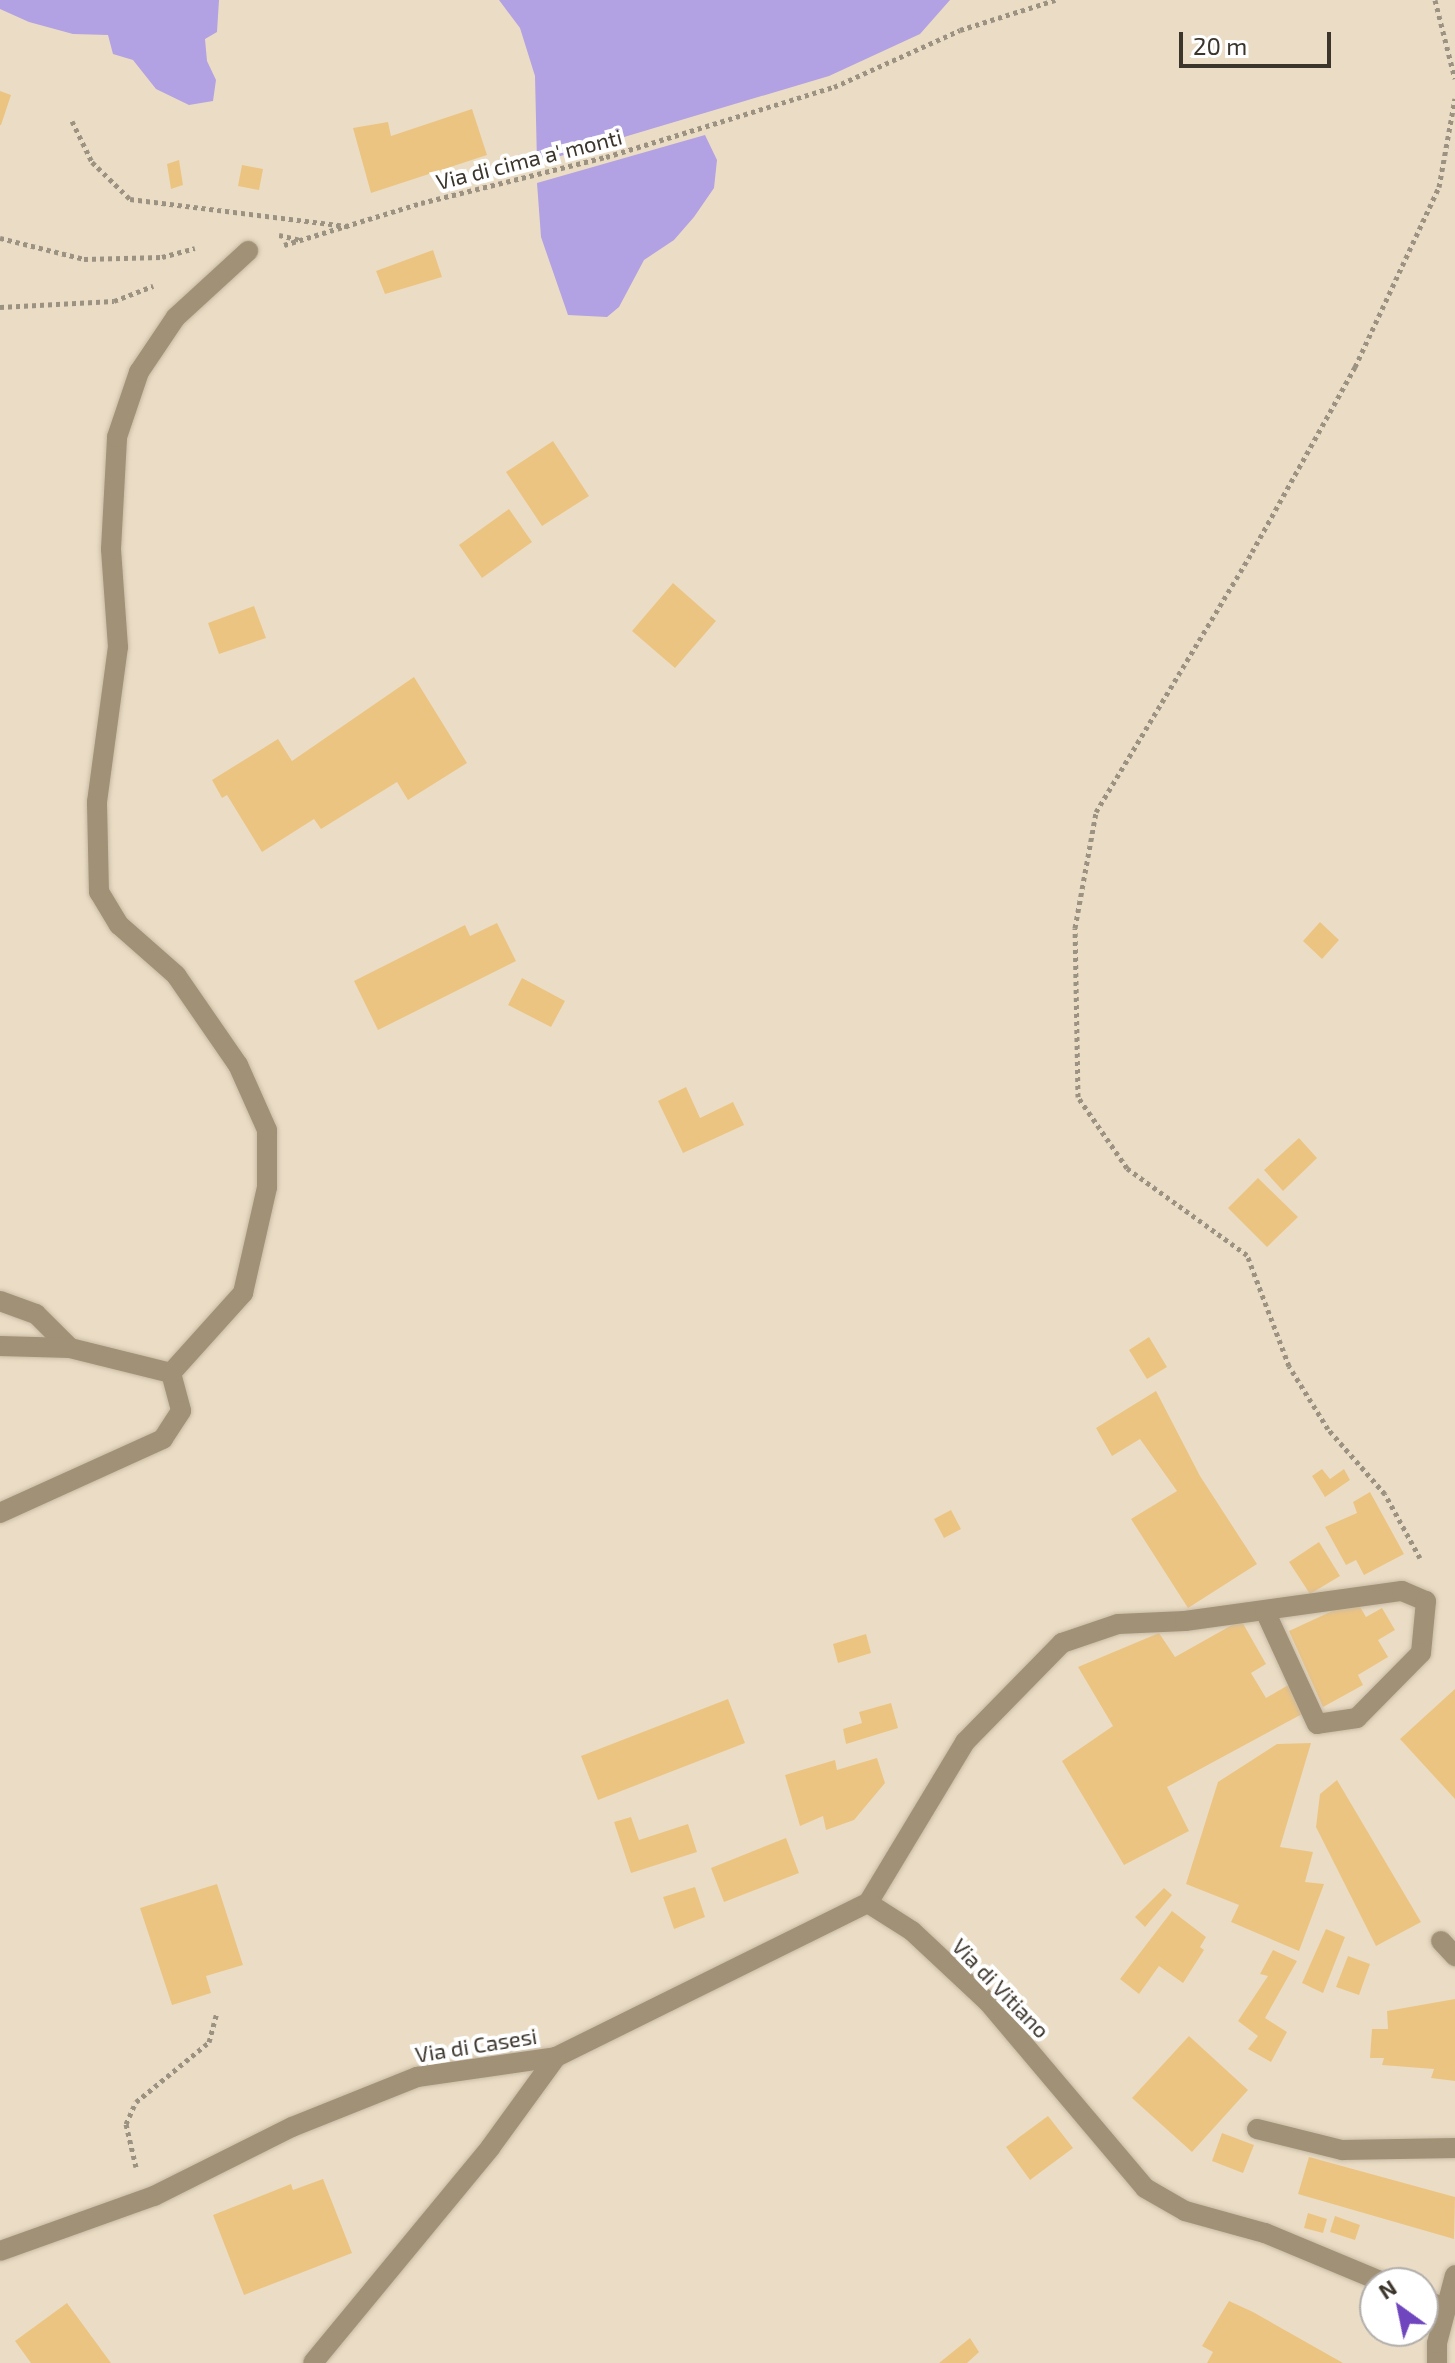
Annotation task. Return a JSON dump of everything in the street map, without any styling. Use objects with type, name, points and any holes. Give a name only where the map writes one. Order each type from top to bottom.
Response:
[{"type":"street","points":[[171,1373],[243,1293],[267,1187],[267,1130],[238,1065],[176,975],[119,925],[99,892],[97,802],[118,647],[111,549],[117,437],[139,372],[176,317],[248,251]]},
{"type":"street","points":[[0,1301],[36,1314],[70,1348]]},
{"type":"street","points":[[0,1346],[70,1348],[171,1373]]},
{"type":"street","points":[[0,1513],[163,1439],[181,1411],[171,1373]]},
{"type":"street","points":[[556,2057],[868,1903],[965,1742],[1062,1643],[1118,1624],[1265,1611],[1402,1591],[1426,1601],[1421,1653],[1396,1682],[1357,1718],[1317,1724],[1265,1611]]},
{"type":"street","name":"Via di Vitiano","points":[[868,1903],[912,1931],[988,2002],[1145,2188],[1185,2211],[1265,2233],[1359,2272]]},
{"type":"street","name":"Via di Casesi","points":[[0,2251],[154,2196],[292,2127],[417,2077],[556,2057]]},
{"type":"street","name":"Via di Casesi","points":[[313,2363],[490,2148],[556,2057]]},
{"type":"street","points":[[1257,2129],[1342,2150],[1455,2148]]},
{"type":"street","points":[[1437,2363],[1455,2275]]},
{"type":"street","points":[[1439,2306],[1446,2309]]},
{"type":"path","name":"Via di cima a' monti","points":[[248,251],[304,241],[421,203],[606,157],[834,87],[960,30],[1055,0]]},
{"type":"path","points":[[1435,0],[1455,79]]},
{"type":"path","points":[[1426,1601],[1418,1547],[1385,1494],[1328,1429],[1289,1366],[1247,1255],[1127,1168],[1078,1097],[1075,928],[1096,812],[1252,552],[1355,367],[1439,187],[1455,98]]},
{"type":"path","points":[[72,121],[92,162],[130,199],[350,227]]},
{"type":"path","points":[[271,233],[304,241]]},
{"type":"path","points":[[0,238],[84,259],[162,257],[201,247]]},
{"type":"path","points":[[0,307],[114,301],[159,284]]},
{"type":"path","points":[[154,2196],[134,2163],[126,2124],[136,2102],[209,2042],[216,2015]]},
{"type":"shaded area","points":[[0,0],[219,0],[217,32],[205,39],[207,61],[216,80],[213,101],[189,105],[156,89],[133,60],[113,54],[108,35],[73,34],[29,22],[0,9]]},
{"type":"shaded area","points":[[499,0],[950,0],[920,34],[829,76],[537,163],[535,76],[520,28]]},
{"type":"shaded area","points":[[705,135],[717,160],[714,188],[694,217],[674,240],[644,260],[619,307],[607,317],[568,315],[541,237],[537,183]]},
{"type":"building","points":[[0,91],[11,95],[1,125],[0,125]]},
{"type":"building","points":[[472,109],[487,155],[371,193],[353,128],[388,122],[391,136]]},
{"type":"building","points":[[179,160],[183,185],[171,189],[167,164]]},
{"type":"building","points":[[242,165],[263,169],[259,190],[238,186]]},
{"type":"building","points":[[433,250],[442,277],[385,294],[376,271]]},
{"type":"building","points":[[553,441],[589,496],[542,526],[506,472]]},
{"type":"building","points":[[509,509],[532,542],[482,578],[459,545]]},
{"type":"building","points":[[673,583],[716,621],[675,668],[632,631]]},
{"type":"building","points":[[254,606],[266,638],[219,654],[208,623]]},
{"type":"building","points":[[414,677],[467,763],[408,800],[397,782],[321,829],[314,819],[262,852],[227,795],[222,798],[212,780],[278,739],[292,761]]},
{"type":"building","points":[[1320,922],[1339,940],[1322,959],[1303,941]]},
{"type":"building","points":[[497,923],[516,961],[378,1030],[354,981],[465,925],[470,936]]},
{"type":"building","points":[[522,978],[565,1001],[551,1027],[508,1005]]},
{"type":"building","points":[[686,1087],[700,1118],[733,1102],[744,1125],[683,1153],[658,1101]]},
{"type":"building","points":[[1299,1138],[1317,1158],[1283,1191],[1264,1170]]},
{"type":"building","points":[[1258,1178],[1298,1217],[1267,1247],[1228,1208]]},
{"type":"building","points":[[1149,1337],[1167,1367],[1147,1379],[1129,1350]]},
{"type":"building","points":[[1156,1391],[1200,1476],[1257,1564],[1188,1608],[1131,1519],[1177,1491],[1140,1439],[1112,1456],[1096,1428]]},
{"type":"building","points":[[1322,1469],[1330,1479],[1344,1469],[1350,1480],[1325,1497],[1312,1476]]},
{"type":"building","points":[[1370,1492],[1404,1554],[1364,1575],[1356,1560],[1346,1565],[1325,1527],[1357,1513],[1353,1502]]},
{"type":"building","points":[[951,1510],[961,1529],[944,1538],[934,1519]]},
{"type":"building","points":[[1319,1542],[1340,1576],[1310,1594],[1289,1562]]},
{"type":"building","points":[[1356,1600],[1366,1617],[1382,1608],[1395,1630],[1378,1640],[1388,1657],[1358,1675],[1363,1685],[1323,1707],[1289,1631]]},
{"type":"building","points":[[1241,1620],[1266,1664],[1251,1673],[1266,1698],[1290,1684],[1304,1713],[1167,1787],[1189,1831],[1124,1865],[1062,1761],[1113,1726],[1078,1667],[1159,1633],[1175,1657]]},
{"type":"building","points":[[866,1634],[871,1653],[838,1663],[833,1644]]},
{"type":"building","points":[[1455,1689],[1455,1799],[1400,1739]]},
{"type":"building","points":[[728,1699],[745,1743],[598,1800],[581,1756]]},
{"type":"building","points":[[891,1703],[898,1728],[846,1744],[843,1729],[862,1723],[859,1712]]},
{"type":"building","points":[[1311,1743],[1280,1847],[1313,1852],[1305,1882],[1324,1884],[1299,1951],[1231,1922],[1239,1905],[1186,1884],[1218,1782],[1277,1744]]},
{"type":"building","points":[[877,1758],[885,1783],[854,1820],[826,1830],[823,1816],[800,1826],[785,1775],[835,1760],[837,1770]]},
{"type":"building","points":[[1337,1780],[1421,1922],[1376,1946],[1316,1827],[1320,1794]]},
{"type":"building","points":[[631,1817],[639,1840],[688,1824],[697,1852],[631,1873],[614,1822]]},
{"type":"building","points":[[786,1838],[799,1873],[724,1902],[711,1868]]},
{"type":"building","points":[[217,1884],[243,1965],[206,1976],[211,1993],[172,2005],[140,1908]]},
{"type":"building","points":[[695,1887],[705,1917],[674,1929],[663,1897]]},
{"type":"building","points":[[1164,1888],[1172,1895],[1145,1927],[1135,1917]]},
{"type":"building","points":[[1172,1911],[1206,1937],[1200,1947],[1204,1950],[1183,1983],[1159,1966],[1139,1994],[1120,1979]]},
{"type":"building","points":[[1326,1929],[1345,1937],[1323,1993],[1302,1983]]},
{"type":"building","points":[[1273,1950],[1297,1961],[1265,2018],[1287,2032],[1271,2062],[1248,2049],[1258,2036],[1238,2021],[1268,1976],[1260,1974]]},
{"type":"building","points":[[1348,1956],[1370,1964],[1359,1995],[1336,1987]]},
{"type":"building","points":[[1455,1999],[1455,2081],[1431,2078],[1434,2069],[1382,2065],[1384,2058],[1370,2058],[1372,2029],[1388,2029],[1387,2011]]},
{"type":"building","points":[[1189,2036],[1248,2090],[1192,2152],[1132,2098]]},
{"type":"building","points":[[1048,2116],[1073,2148],[1030,2180],[1006,2147]]},
{"type":"building","points":[[1222,2133],[1254,2145],[1243,2173],[1212,2161]]},
{"type":"building","points":[[1309,2157],[1455,2197],[1454,2239],[1298,2194]]},
{"type":"building","points":[[323,2179],[352,2253],[244,2295],[213,2215],[291,2184],[293,2190]]},
{"type":"building","points":[[1308,2213],[1327,2219],[1323,2233],[1304,2228]]},
{"type":"building","points":[[1335,2216],[1360,2225],[1355,2240],[1330,2232]]},
{"type":"building","points":[[1229,2301],[1343,2363],[1207,2363],[1213,2352],[1202,2346]]},
{"type":"building","points":[[67,2303],[111,2363],[31,2363],[15,2341]]},
{"type":"building","points":[[970,2338],[979,2352],[967,2363],[939,2363]]}]
